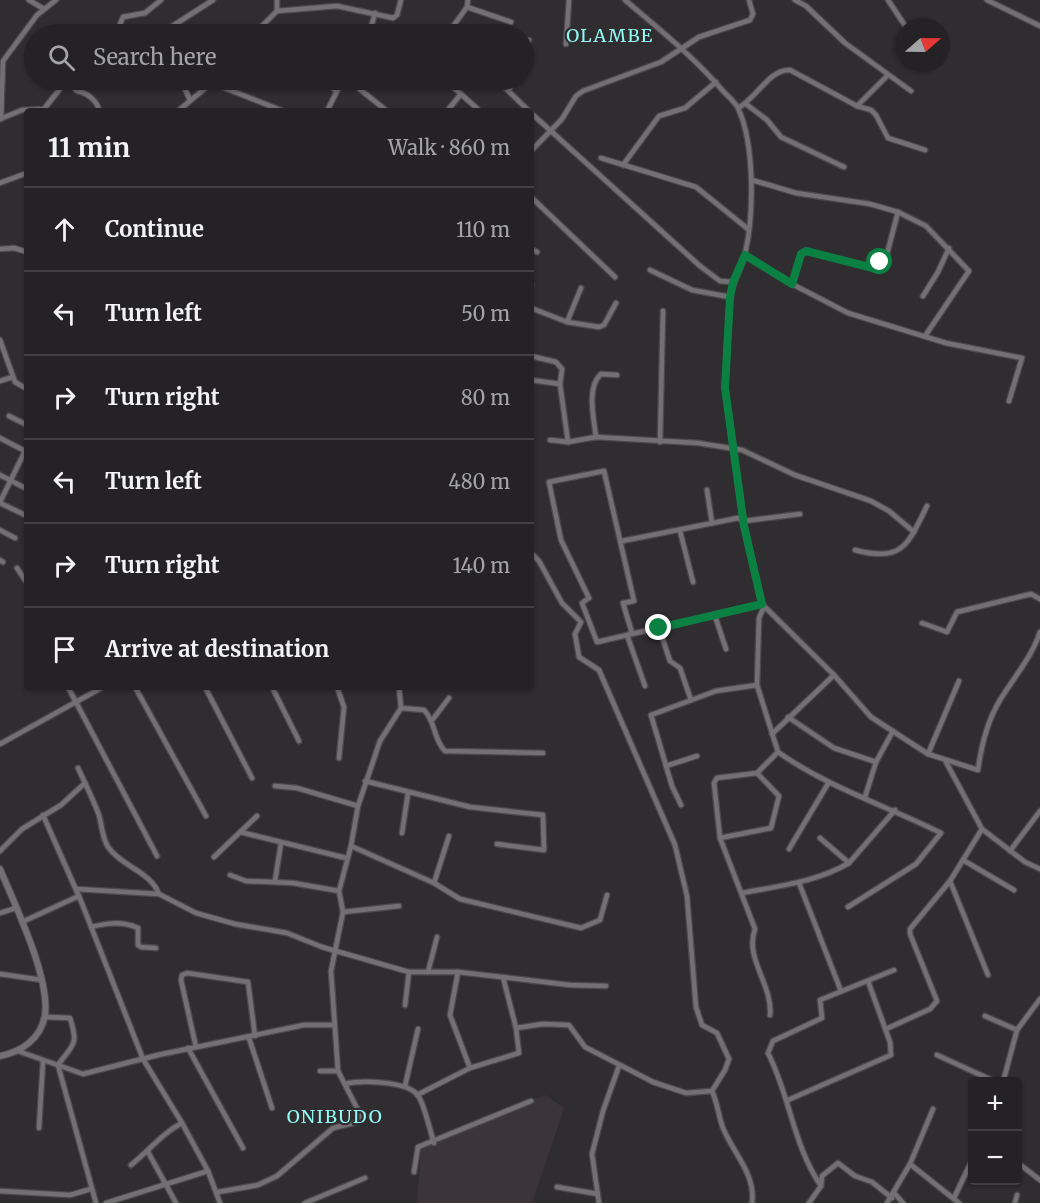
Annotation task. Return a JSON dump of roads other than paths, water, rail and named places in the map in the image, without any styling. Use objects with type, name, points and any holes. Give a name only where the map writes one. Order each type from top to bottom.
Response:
[{"type":"main road","points":[[0,869],[22,922],[42,980],[45,1017],[36,1036],[18,1051],[0,1056]]},
{"type":"street","points":[[29,0],[44,9]]},
{"type":"street","points":[[32,24],[44,9],[56,0]]},
{"type":"street","points":[[120,24],[123,17],[145,13],[161,0]]},
{"type":"street","points":[[176,24],[213,0]]},
{"type":"street","points":[[277,0],[277,11]]},
{"type":"street","points":[[265,24],[277,11],[337,6],[393,18],[401,0]]},
{"type":"street","points":[[455,24],[467,7],[468,0]]},
{"type":"street","points":[[566,44],[568,0]]},
{"type":"street","points":[[625,0],[683,49],[738,108],[752,180],[745,255],[733,282],[730,297],[725,388],[744,521],[763,606],[759,618],[757,685],[778,752],[829,782],[865,796],[941,833],[916,864],[848,907]]},
{"type":"street","points":[[534,149],[550,132],[576,96],[583,91],[661,62],[699,37],[750,20],[753,15],[749,0]]},
{"type":"street","points":[[795,0],[811,9],[845,44],[911,91]]},
{"type":"street","points":[[888,0],[900,18]]},
{"type":"street","points":[[987,0],[1040,26]]},
{"type":"street","points":[[467,7],[511,22]]},
{"type":"street","points":[[372,24],[375,13]]},
{"type":"street","points":[[24,34],[1,65],[1,119],[24,110]]},
{"type":"street","points":[[0,53],[6,56]]},
{"type":"street","points":[[738,108],[746,104],[778,71],[794,72],[857,106],[873,112],[888,138],[925,150]]},
{"type":"street","points":[[857,106],[887,76]]},
{"type":"street","points":[[623,165],[659,116],[685,108],[716,82]]},
{"type":"street","points":[[45,108],[59,90]]},
{"type":"street","points":[[76,90],[83,92],[96,103],[98,108]]},
{"type":"street","points":[[186,90],[190,100]]},
{"type":"street","points":[[181,108],[202,90]]},
{"type":"street","points":[[234,90],[276,108]]},
{"type":"street","points":[[362,90],[383,108]]},
{"type":"street","points":[[456,90],[477,108]]},
{"type":"street","points":[[509,90],[526,108]]},
{"type":"street","points":[[328,108],[336,91]]},
{"type":"street","points":[[449,108],[461,94]]},
{"type":"street","points":[[746,104],[767,120],[781,137],[844,167]]},
{"type":"street","points":[[534,116],[700,266],[720,281],[733,282]]},
{"type":"street","points":[[601,158],[696,188],[748,229]]},
{"type":"street","points":[[0,183],[24,174]]},
{"type":"street","points":[[752,180],[796,193],[870,204],[898,212],[926,226],[969,271],[925,336]]},
{"type":"street","points":[[534,200],[615,278]]},
{"type":"street","points":[[792,284],[801,254],[806,251],[876,268],[887,254],[898,212]]},
{"type":"street","points":[[0,249],[14,248],[24,251]]},
{"type":"street","points":[[923,296],[949,248]]},
{"type":"street","points":[[745,255],[792,284],[848,313],[946,343],[1022,358],[1009,401]]},
{"type":"street","points":[[650,270],[692,290],[730,297]]},
{"type":"street","points":[[567,322],[581,288]]},
{"type":"street","points":[[534,309],[567,322],[602,327],[616,303]]},
{"type":"street","points":[[660,442],[663,311]]},
{"type":"street","points":[[0,340],[17,385],[24,388]]},
{"type":"street","points":[[534,357],[559,363],[562,369],[560,384],[568,442]]},
{"type":"street","points":[[596,437],[593,406],[594,381],[601,374],[617,375]]},
{"type":"street","points":[[0,381],[14,377]]},
{"type":"street","points":[[534,380],[560,384]]},
{"type":"street","points":[[9,416],[24,424]]},
{"type":"street","points":[[550,440],[568,442],[596,437],[732,448],[795,475],[871,501],[889,511],[914,532]]},
{"type":"street","points":[[0,438],[24,449]]},
{"type":"street","points":[[24,454],[0,503],[24,515]]},
{"type":"street","points":[[645,686],[630,634],[623,603],[634,601],[604,471],[549,482],[561,540],[589,598],[582,603],[597,642],[630,634],[763,606]]},
{"type":"street","points":[[0,475],[24,488]]},
{"type":"street","points":[[707,490],[712,523]]},
{"type":"street","points":[[855,550],[876,556],[892,554],[907,545],[927,506]]},
{"type":"street","points":[[622,541],[738,518],[744,521],[800,514]]},
{"type":"street","points":[[0,530],[15,538]]},
{"type":"street","points":[[680,531],[693,582]]},
{"type":"street","points":[[534,556],[562,603],[581,622],[575,634],[579,657],[599,670],[675,845],[687,896],[696,1007],[702,1025],[717,1033],[729,1059],[712,1091]]},
{"type":"street","points":[[17,568],[24,578]]},
{"type":"street","points":[[922,623],[947,632],[957,612],[1031,594],[1040,599]]},
{"type":"street","points":[[763,606],[834,675],[871,717],[928,754],[946,762],[978,770],[981,747],[999,702],[1035,647],[1040,632]]},
{"type":"street","points":[[715,616],[726,649]]},
{"type":"street","points":[[659,628],[670,661],[680,668],[691,700]]},
{"type":"street","points":[[772,734],[834,675]]},
{"type":"street","points":[[928,754],[959,681]]},
{"type":"street","points":[[681,805],[666,766],[651,715],[716,691],[757,685]]},
{"type":"street","points":[[69,690],[157,856]]},
{"type":"street","points":[[0,744],[97,690]]},
{"type":"street","points":[[137,690],[206,816]]},
{"type":"street","points":[[207,690],[252,778]]},
{"type":"street","points":[[274,690],[299,741]]},
{"type":"street","points":[[338,690],[344,707],[339,758]]},
{"type":"street","points":[[218,1192],[268,1181],[277,1176],[333,1128],[357,1122],[361,1116],[338,1071],[333,1025],[331,970],[343,912],[339,891],[351,846],[358,806],[380,741],[401,708],[399,690]]},
{"type":"street","points":[[433,719],[449,698]]},
{"type":"street","points":[[401,708],[424,710],[433,719],[439,745],[445,751],[543,753]]},
{"type":"street","points":[[788,717],[834,748],[876,762]]},
{"type":"street","points":[[865,796],[876,762],[893,731]]},
{"type":"street","points":[[770,1015],[771,1000],[750,941],[755,929],[720,838],[714,783],[717,778],[757,773],[778,752]]},
{"type":"street","points":[[666,766],[697,756]]},
{"type":"street","points":[[946,762],[982,829],[1025,862],[1040,869]]},
{"type":"street","points":[[78,768],[107,844],[115,854],[148,878],[159,894]]},
{"type":"street","points":[[720,838],[771,828],[779,796],[757,773]]},
{"type":"street","points":[[365,781],[470,807],[543,815],[544,850],[497,844]]},
{"type":"street","points":[[789,849],[829,782]]},
{"type":"street","points":[[0,851],[22,829],[61,805],[85,783]]},
{"type":"street","points":[[275,786],[297,788],[358,806]]},
{"type":"street","points":[[402,833],[408,793]]},
{"type":"street","points":[[742,893],[799,883],[849,863],[895,810]]},
{"type":"street","points":[[1010,850],[1040,811]]},
{"type":"street","points":[[43,815],[79,896],[143,1059],[208,1171],[218,1192],[220,1203]]},
{"type":"street","points":[[214,857],[257,816]]},
{"type":"street","points":[[885,1029],[930,1009],[937,1001],[910,929],[950,881],[982,829]]},
{"type":"street","points":[[240,832],[346,858]]},
{"type":"street","points":[[434,883],[449,836]]},
{"type":"street","points":[[820,838],[849,863]]},
{"type":"street","points":[[275,882],[281,843]]},
{"type":"street","points":[[351,846],[434,883],[460,899],[581,928],[600,920],[607,895]]},
{"type":"street","points":[[963,860],[1014,890]]},
{"type":"street","points":[[230,875],[246,881],[275,882],[339,891]]},
{"type":"street","points":[[950,881],[988,975]]},
{"type":"street","points":[[799,883],[841,991]]},
{"type":"street","points":[[76,889],[159,894],[196,913],[235,924],[287,933],[334,950],[409,972],[458,972],[570,986],[606,986]]},
{"type":"street","points":[[22,922],[79,896]]},
{"type":"street","points":[[343,912],[399,906]]},
{"type":"street","points":[[0,913],[16,908]]},
{"type":"street","points":[[91,927],[110,923],[138,927],[138,945],[156,948]]},
{"type":"street","points":[[428,972],[437,937]]},
{"type":"street","points":[[821,1186],[808,1167],[792,1125],[788,1100],[768,1053],[773,1041],[822,1018],[820,1000],[894,970]]},
{"type":"street","points":[[405,1005],[409,972]]},
{"type":"street","points":[[458,972],[450,1015],[470,1068]]},
{"type":"street","points":[[196,1047],[181,980],[182,975],[187,973],[248,982],[255,1036]]},
{"type":"street","points":[[0,974],[42,980]]},
{"type":"street","points":[[417,1095],[470,1068],[519,1053],[516,1028],[503,977]]},
{"type":"street","points":[[788,1100],[891,1055],[885,1029],[868,981]]},
{"type":"street","points":[[1004,1077],[1017,1030],[1040,999]]},
{"type":"street","points":[[1034,1007],[1040,1011]]},
{"type":"street","points":[[985,1016],[1017,1030]]},
{"type":"street","points":[[45,1017],[70,1018],[74,1030],[70,1053],[58,1065]]},
{"type":"street","points":[[516,1028],[543,1024],[569,1025],[585,1047],[653,1082],[686,1093],[712,1091]]},
{"type":"street","points":[[18,1051],[83,1074],[188,1048],[249,1038],[304,1025],[333,1025]]},
{"type":"street","points":[[405,1086],[418,1029]]},
{"type":"street","points":[[249,1038],[272,1108]]},
{"type":"street","points":[[188,1048],[243,1148]]},
{"type":"street","points":[[937,1055],[985,1077]]},
{"type":"street","points":[[39,1128],[43,1061]]},
{"type":"street","points":[[58,1065],[96,1203]]},
{"type":"street","points":[[599,1203],[592,1154],[603,1111],[619,1066]]},
{"type":"street","points":[[320,1071],[338,1071]]},
{"type":"street","points":[[345,1084],[356,1081],[405,1086],[417,1095],[434,1143]]},
{"type":"street","points":[[712,1091],[719,1104],[723,1127],[745,1166],[753,1193],[752,1203]]},
{"type":"street","points":[[414,1172],[418,1147],[434,1143],[531,1101]]},
{"type":"street","points":[[887,1203],[894,1196],[910,1164],[933,1109]]},
{"type":"street","points":[[131,1165],[148,1152],[163,1133],[182,1123]]},
{"type":"street","points":[[148,1152],[176,1203]]},
{"type":"street","points":[[809,1203],[821,1186],[822,1176],[838,1162],[855,1176],[872,1182],[903,1203]]},
{"type":"street","points":[[910,1164],[959,1203]]},
{"type":"street","points":[[1022,1167],[1040,1180]]},
{"type":"street","points":[[954,1198],[968,1168]]},
{"type":"street","points":[[106,1203],[208,1171]]},
{"type":"street","points":[[305,1203],[365,1178]]},
{"type":"street","points":[[557,1187],[598,1194]]},
{"type":"street","points":[[0,1191],[70,1195],[91,1189]]},
{"type":"street","points":[[1015,1203],[1017,1195]]},
{"type":"district","name":"OLAMBE","points":[[610,36]]},
{"type":"district","name":"ONIBUDO","points":[[335,1117]]}]
